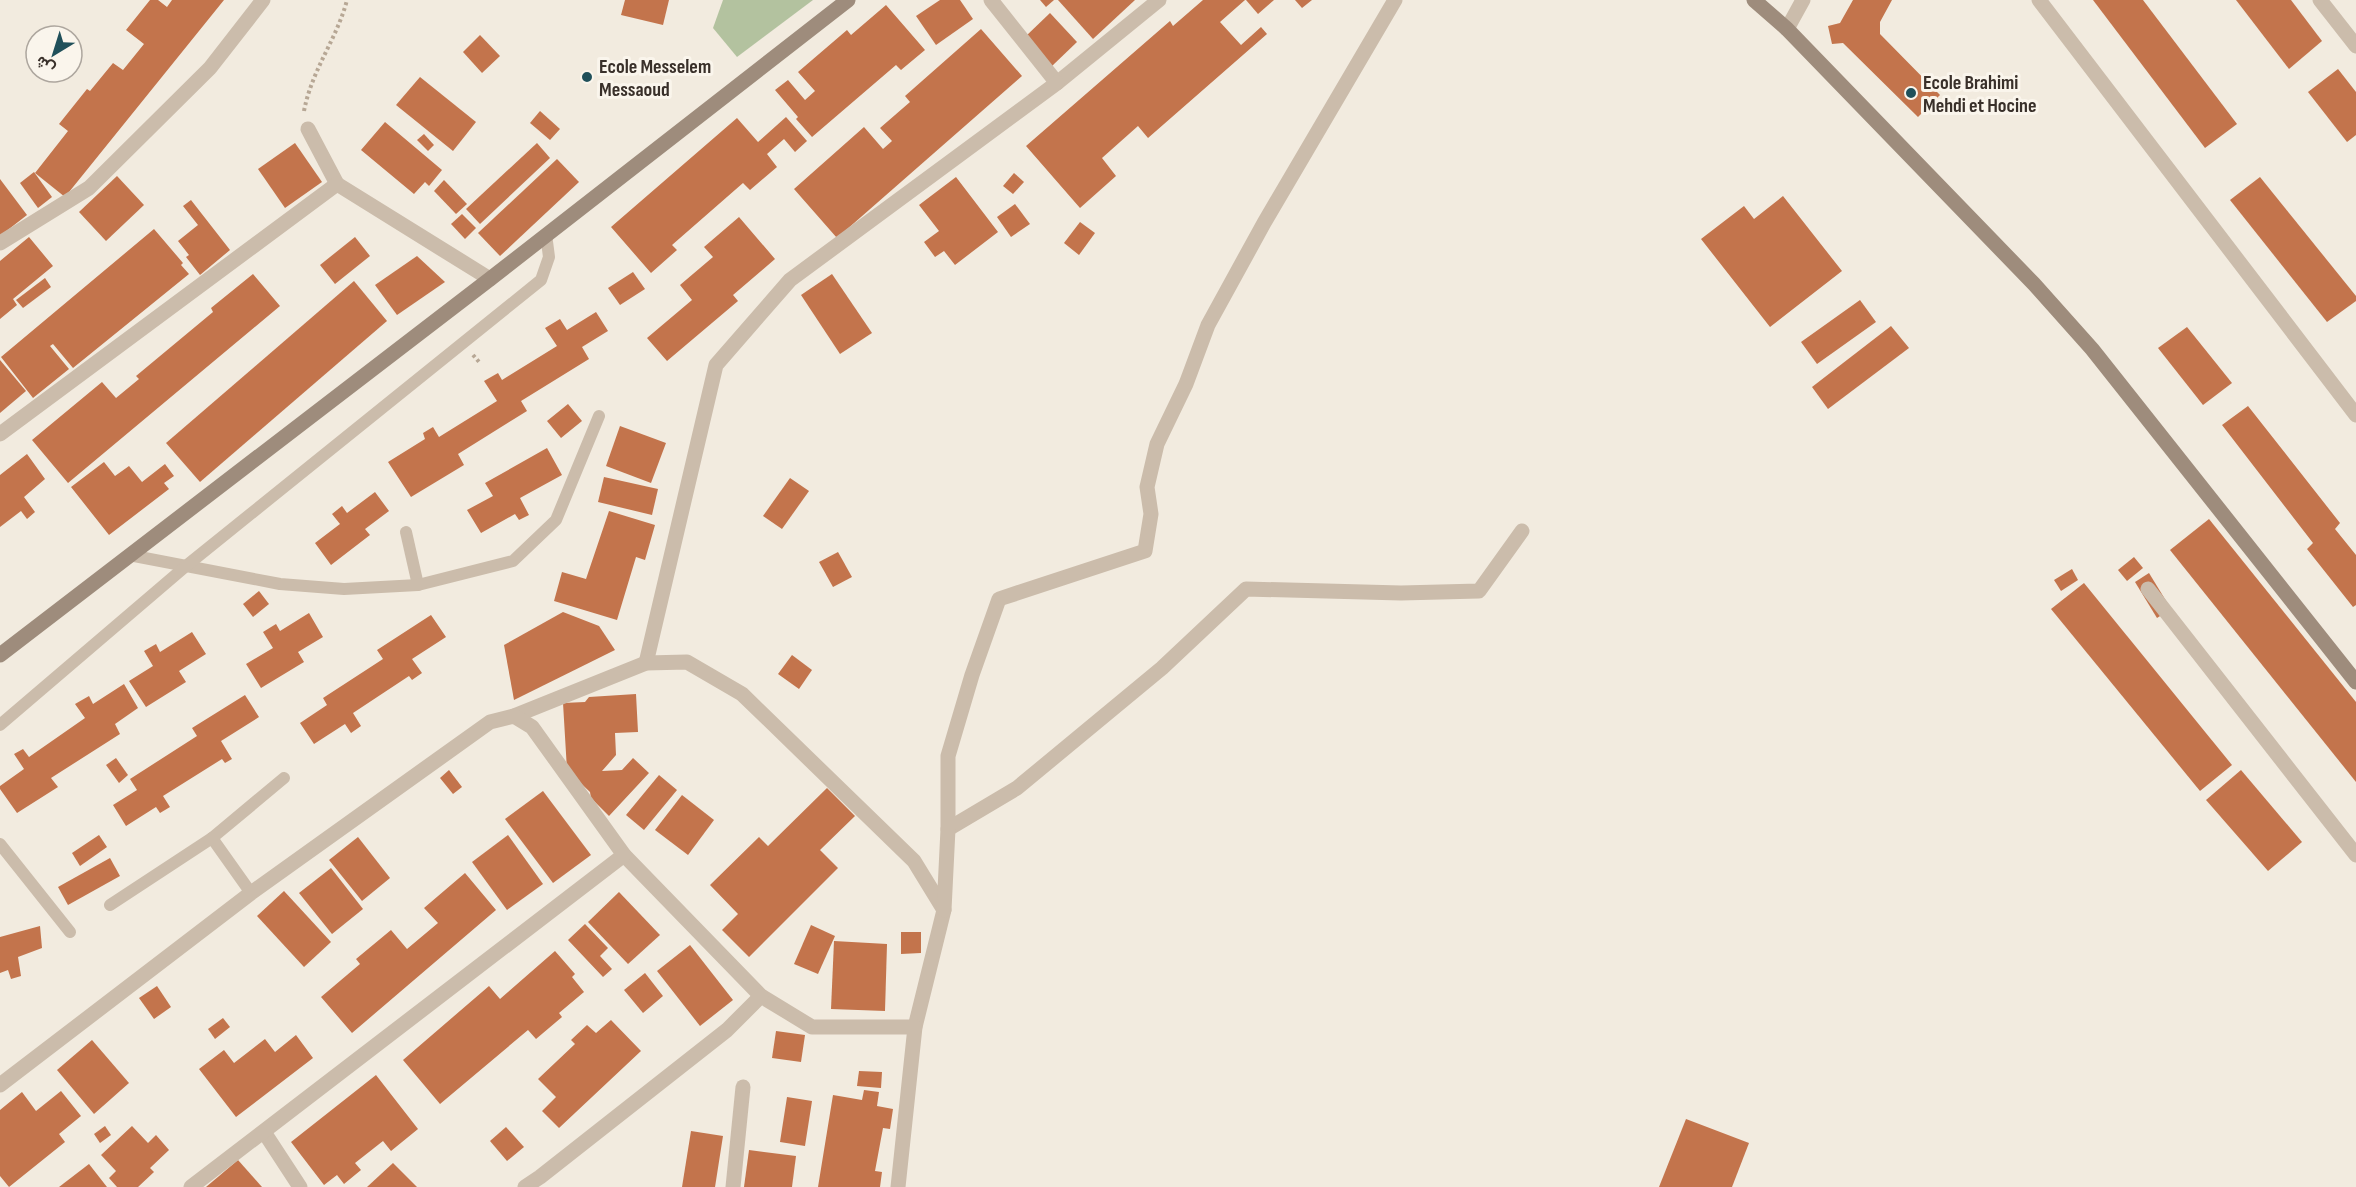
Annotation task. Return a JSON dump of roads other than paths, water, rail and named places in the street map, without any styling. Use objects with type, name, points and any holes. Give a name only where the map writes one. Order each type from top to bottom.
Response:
[{"type":"street","points":[[0,243],[89,188],[210,68],[263,0]]},
{"type":"street","points":[[0,655],[490,279],[848,0]]},
{"type":"street","points":[[991,0],[1057,83]]},
{"type":"street","points":[[646,663],[716,365],[790,280],[1057,83],[1159,0]]},
{"type":"street","points":[[898,1187],[915,1027],[944,910],[948,829],[948,756],[972,675],[999,599],[1145,551],[1150,514],[1147,487],[1156,444],[1186,384],[1208,325],[1264,223],[1395,0]]},
{"type":"street","points":[[1755,0],[1787,29],[2034,284],[2092,349],[2356,682]]},
{"type":"street","points":[[1787,29],[1803,0]]},
{"type":"street","points":[[2039,0],[2356,415]]},
{"type":"street","points":[[2320,0],[2356,46]]},
{"type":"street","points":[[308,129],[337,184],[490,279]]},
{"type":"street","points":[[0,434],[337,184]]},
{"type":"street","points":[[948,829],[1017,788],[1162,668],[1246,589],[1401,593],[1479,591],[1522,531]]},
{"type":"street","points":[[2148,589],[2356,855]]},
{"type":"street","points":[[0,1085],[251,892],[490,722],[514,716],[646,663],[687,662],[742,694],[914,861],[944,910]]},
{"type":"street","points":[[514,716],[532,727],[624,855],[761,996],[812,1027],[915,1027]]},
{"type":"street","points":[[190,1187],[624,855]]},
{"type":"street","points":[[525,1187],[727,1030],[761,996]]},
{"type":"street","points":[[733,1187],[743,1087]]},
{"type":"street","points":[[264,1132],[300,1187]]},
{"type":"lane","points":[[0,725],[186,566],[541,280],[549,257],[546,234]]},
{"type":"lane","points":[[129,555],[280,584],[344,590],[418,585],[513,561],[556,520],[599,416]]},
{"type":"lane","points":[[406,532],[418,585]]},
{"type":"lane","points":[[110,905],[212,838],[284,778]]},
{"type":"lane","points":[[212,838],[251,892]]},
{"type":"lane","points":[[0,844],[70,932]]},
{"type":"place","name":"Ecole Messelem Messaoud","points":[[587,77]]},
{"type":"place","name":"Ecole Brahimi Mehdi et Hocine","points":[[1911,93]]}]
